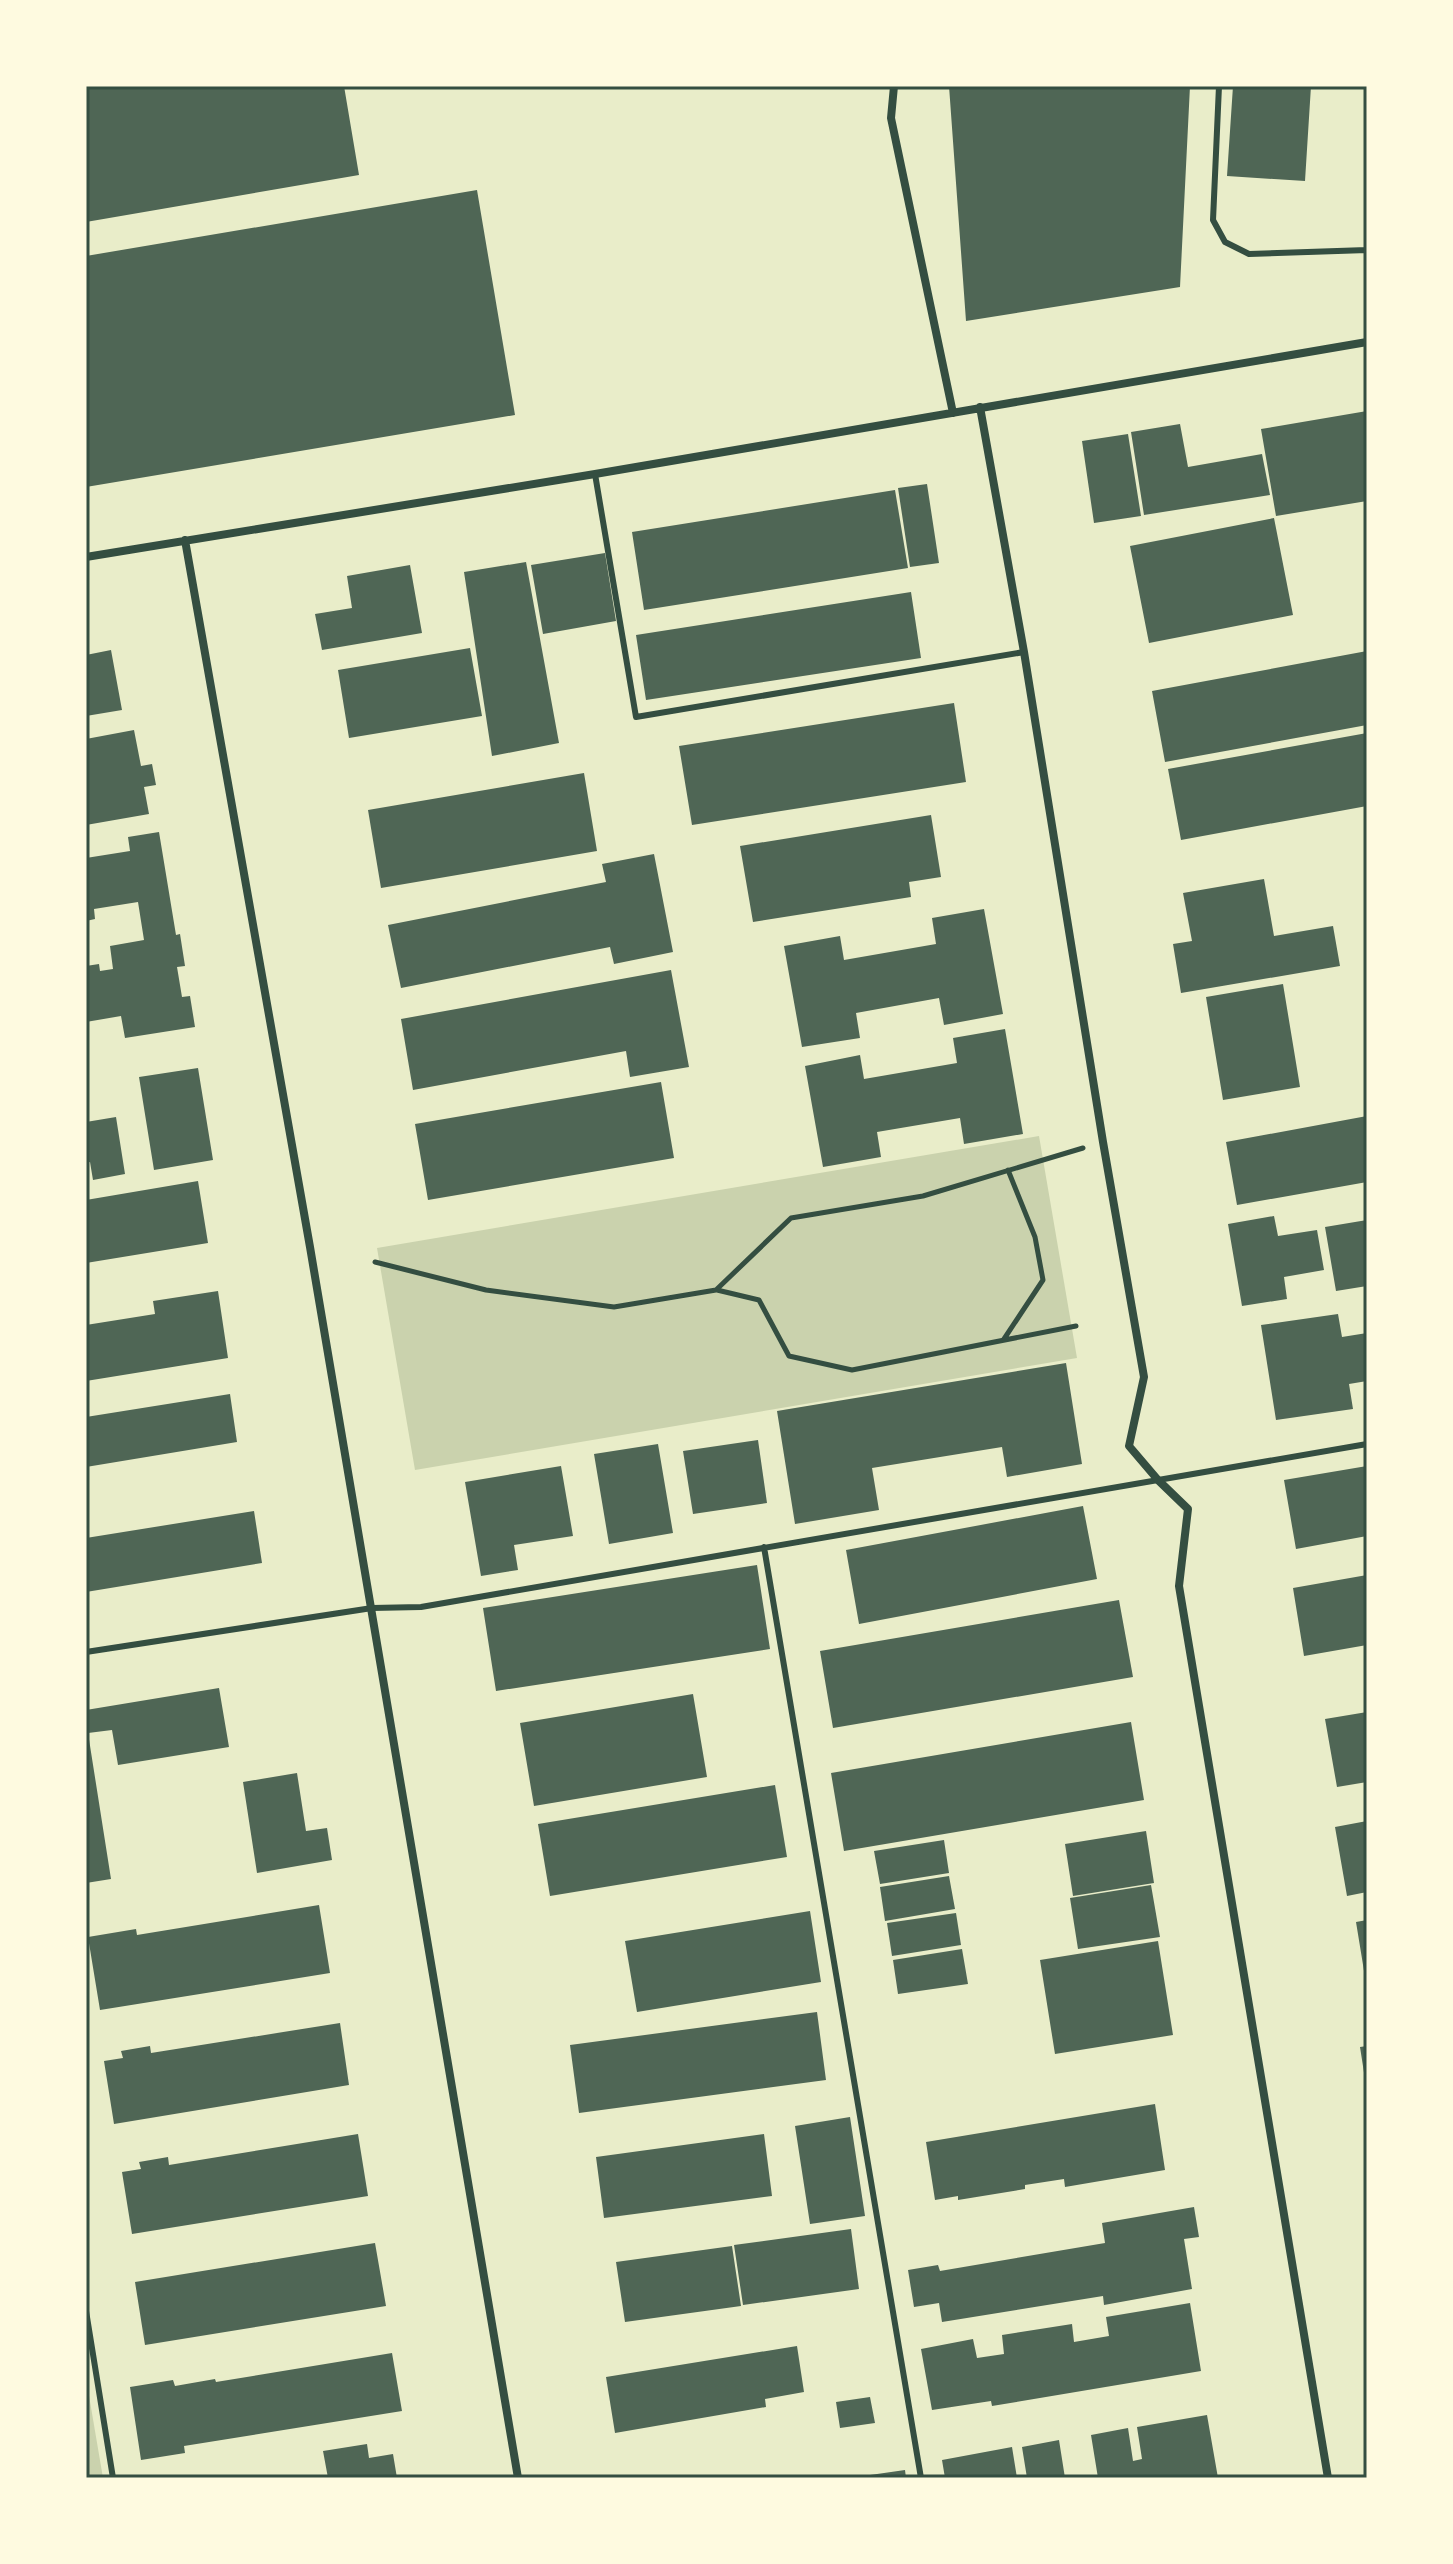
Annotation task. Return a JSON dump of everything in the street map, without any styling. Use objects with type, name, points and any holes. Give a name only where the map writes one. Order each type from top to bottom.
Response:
[{"type":"street","points":[[894,86],[891,118],[953,413]]},
{"type":"street","points":[[86,557],[1367,342]]},
{"type":"street","points":[[980,407],[1024,652],[1144,1377],[1129,1446],[1188,1509],[1179,1586],[1328,2478]]},
{"type":"street","points":[[185,540],[372,1608],[518,2478]]},
{"type":"lane","points":[[1219,86],[1213,220],[1225,242],[1249,254],[1367,250]]},
{"type":"lane","points":[[1367,243],[1367,257]]},
{"type":"lane","points":[[595,474],[636,717],[1024,652]]},
{"type":"lane","points":[[86,1652],[372,1608],[421,1607],[1367,1444]]},
{"type":"lane","points":[[764,1547],[921,2478]]},
{"type":"lane","points":[[86,2311],[113,2478]]},
{"type":"path","points":[[716,1290],[791,1218],[923,1196],[1103,1142]]},
{"type":"path","points":[[1003,1340],[1043,1280],[1035,1237],[1008,1170]]},
{"type":"path","points":[[375,1262],[486,1290],[614,1307],[716,1290],[759,1300],[789,1356],[852,1370],[1076,1326]]},
{"type":"green space","points":[[1039,1136],[1077,1358],[415,1470],[377,1248]]},
{"type":"green space","points":[[86,2378],[103,2478],[86,2478]]},
{"type":"building","points":[[86,86],[344,86],[359,175],[86,222]]},
{"type":"building","points":[[949,86],[1190,86],[1180,287],[966,321]]},
{"type":"building","points":[[1233,86],[1311,86],[1305,181],[1227,176]]},
{"type":"building","points":[[477,190],[515,415],[86,487],[86,256]]},
{"type":"building","points":[[1367,411],[1367,501],[1276,516],[1261,429]]},
{"type":"building","points":[[1180,424],[1188,467],[1262,454],[1270,495],[1144,515],[1131,432]]},
{"type":"building","points":[[1128,434],[1141,516],[1094,523],[1082,441]]},
{"type":"building","points":[[927,484],[939,563],[910,567],[898,488]]},
{"type":"building","points":[[895,490],[908,568],[644,610],[632,532]]},
{"type":"building","points":[[1274,518],[1293,615],[1149,643],[1130,546]]},
{"type":"building","points":[[605,553],[616,621],[543,634],[531,565]]},
{"type":"building","points":[[526,562],[559,743],[492,756],[464,572]]},
{"type":"building","points":[[410,565],[422,633],[322,650],[315,614],[352,608],[347,576]]},
{"type":"building","points":[[911,592],[921,658],[646,700],[636,635]]},
{"type":"building","points":[[470,648],[482,716],[349,738],[338,670]]},
{"type":"building","points":[[111,650],[122,710],[86,716],[86,655]]},
{"type":"building","points":[[1367,651],[1367,725],[1165,762],[1152,691]]},
{"type":"building","points":[[954,703],[966,782],[692,825],[679,746]]},
{"type":"building","points":[[134,730],[141,766],[152,764],[156,785],[144,787],[149,814],[86,825],[86,739]]},
{"type":"building","points":[[1367,733],[1367,806],[1181,840],[1168,769]]},
{"type":"building","points":[[584,773],[597,851],[381,888],[368,810]]},
{"type":"building","points":[[931,815],[941,877],[909,882],[911,897],[753,922],[740,846]]},
{"type":"building","points":[[159,832],[176,935],[180,934],[185,966],[177,967],[182,997],[190,996],[195,1027],[125,1038],[121,1016],[86,1022],[86,966],[99,964],[100,971],[113,969],[110,946],[144,940],[138,902],[94,909],[95,919],[86,921],[86,858],[130,851],[128,837]]},
{"type":"building","points":[[654,854],[673,952],[614,964],[610,947],[401,988],[388,925],[606,882],[602,864]]},
{"type":"building","points":[[1264,879],[1274,936],[1333,926],[1340,966],[1181,993],[1173,944],[1192,941],[1183,893]]},
{"type":"building","points":[[984,909],[1003,1014],[944,1025],[939,998],[856,1013],[860,1038],[802,1047],[784,946],[840,936],[844,960],[936,944],[932,918]]},
{"type":"building","points":[[671,970],[689,1067],[630,1077],[626,1051],[413,1090],[401,1019]]},
{"type":"building","points":[[1283,984],[1300,1087],[1223,1100],[1206,997]]},
{"type":"building","points":[[1005,1029],[1023,1134],[964,1144],[960,1118],[877,1132],[881,1157],[823,1167],[805,1066],[860,1055],[864,1079],[957,1063],[953,1038]]},
{"type":"building","points":[[198,1068],[213,1160],[154,1170],[139,1077]]},
{"type":"building","points":[[661,1082],[674,1158],[428,1200],[415,1124]]},
{"type":"building","points":[[1367,1116],[1367,1182],[1237,1205],[1226,1142]]},
{"type":"building","points":[[116,1117],[125,1174],[93,1180],[90,1162],[86,1163],[86,1122]]},
{"type":"building","points":[[198,1181],[208,1243],[86,1263],[86,1200]]},
{"type":"building","points":[[1274,1216],[1278,1236],[1317,1230],[1324,1270],[1284,1277],[1287,1299],[1242,1306],[1228,1224]]},
{"type":"building","points":[[1367,1220],[1367,1286],[1336,1291],[1325,1227]]},
{"type":"building","points":[[218,1291],[228,1358],[86,1381],[86,1325],[155,1314],[153,1301]]},
{"type":"building","points":[[1338,1314],[1342,1337],[1367,1333],[1367,1381],[1349,1384],[1353,1409],[1276,1420],[1261,1325]]},
{"type":"building","points":[[1066,1363],[1082,1464],[1007,1477],[1002,1447],[872,1468],[879,1510],[795,1524],[777,1411]]},
{"type":"building","points":[[230,1394],[237,1442],[86,1467],[86,1417]]},
{"type":"building","points":[[758,1440],[767,1503],[693,1514],[683,1451]]},
{"type":"building","points":[[658,1444],[673,1533],[609,1544],[594,1454]]},
{"type":"building","points":[[561,1466],[573,1536],[514,1545],[518,1570],[481,1576],[465,1482]]},
{"type":"building","points":[[1367,1466],[1367,1536],[1296,1549],[1284,1480]]},
{"type":"building","points":[[1083,1506],[1097,1579],[859,1624],[846,1550]]},
{"type":"building","points":[[254,1511],[262,1563],[86,1592],[86,1538]]},
{"type":"building","points":[[757,1565],[770,1649],[496,1691],[483,1608]]},
{"type":"building","points":[[1367,1575],[1367,1645],[1304,1656],[1293,1588]]},
{"type":"building","points":[[1119,1600],[1133,1677],[833,1728],[820,1651]]},
{"type":"building","points":[[219,1688],[229,1747],[118,1765],[112,1730],[88,1733],[111,1879],[86,1883],[86,1710]]},
{"type":"building","points":[[693,1694],[707,1777],[534,1806],[520,1723]]},
{"type":"building","points":[[1367,1712],[1367,1782],[1337,1787],[1325,1719]]},
{"type":"building","points":[[1131,1722],[1144,1800],[844,1851],[831,1773]]},
{"type":"building","points":[[297,1773],[306,1831],[327,1828],[332,1860],[257,1873],[243,1782]]},
{"type":"building","points":[[775,1785],[787,1857],[550,1896],[538,1824]]},
{"type":"building","points":[[1367,1821],[1367,1892],[1347,1896],[1335,1827]]},
{"type":"building","points":[[1146,1831],[1154,1883],[1073,1896],[1065,1844]]},
{"type":"building","points":[[944,1840],[949,1873],[880,1884],[874,1851]]},
{"type":"building","points":[[949,1876],[955,1909],[885,1921],[880,1887]]},
{"type":"building","points":[[1151,1885],[1160,1937],[1078,1949],[1070,1898]]},
{"type":"building","points":[[319,1905],[330,1973],[100,2010],[88,1937],[136,1929],[137,1935]]},
{"type":"building","points":[[810,1911],[821,1982],[637,2012],[625,1941]]},
{"type":"building","points":[[956,1913],[961,1945],[892,1956],[887,1923]]},
{"type":"building","points":[[1367,1920],[1367,1977],[1365,1977],[1356,1922]]},
{"type":"building","points":[[1158,1941],[1173,2035],[1055,2054],[1040,1960]]},
{"type":"building","points":[[962,1949],[968,1984],[898,1994],[893,1960]]},
{"type":"building","points":[[817,2012],[826,2080],[579,2113],[570,2045]]},
{"type":"building","points":[[340,2023],[349,2085],[114,2124],[104,2061],[123,2058],[121,2051],[150,2046],[151,2053]]},
{"type":"building","points":[[1367,2046],[1367,2079],[1365,2079],[1360,2047]]},
{"type":"building","points":[[1155,2104],[1165,2170],[1065,2187],[1064,2179],[958,2200],[958,2196],[935,2200],[926,2142]]},
{"type":"building","points":[[850,2117],[865,2216],[810,2224],[795,2126]]},
{"type":"building","points":[[358,2134],[368,2196],[132,2234],[122,2172],[141,2169],[139,2162],[168,2157],[169,2165]]},
{"type":"building","points":[[764,2134],[772,2196],[604,2218],[596,2157]]},
{"type":"building","points":[[1194,2207],[1199,2237],[1184,2239],[1192,2289],[1104,2305],[1103,2296],[942,2322],[939,2303],[914,2307],[908,2270],[938,2265],[940,2271],[1105,2243],[1102,2223]]},
{"type":"building","points":[[851,2229],[859,2289],[743,2305],[734,2245]]},
{"type":"building","points":[[375,2243],[386,2306],[145,2345],[135,2282]]},
{"type":"building","points":[[732,2246],[741,2306],[625,2322],[616,2262]]},
{"type":"building","points":[[1190,2303],[1201,2371],[992,2406],[991,2401],[932,2410],[921,2349],[973,2339],[977,2358],[1004,2354],[1002,2335],[1072,2324],[1074,2342],[1109,2336],[1106,2317]]},
{"type":"building","points":[[797,2346],[804,2392],[765,2399],[766,2407],[615,2433],[606,2377]]},
{"type":"building","points":[[392,2353],[402,2411],[184,2446],[185,2453],[141,2460],[130,2387],[173,2380],[175,2386],[215,2379],[216,2382]]},
{"type":"building","points":[[870,2397],[875,2423],[840,2428],[836,2402]]},
{"type":"building","points":[[1207,2415],[1218,2478],[1098,2478],[1091,2435],[1128,2428],[1133,2461],[1142,2459],[1137,2427]]},
{"type":"building","points":[[1059,2440],[1065,2478],[1027,2478],[1022,2447]]},
{"type":"building","points":[[367,2444],[369,2458],[393,2454],[397,2478],[328,2478],[323,2451]]},
{"type":"building","points":[[1012,2447],[1017,2478],[945,2478],[942,2460]]},
{"type":"building","points":[[905,2470],[906,2478],[863,2478],[863,2476]]}]
